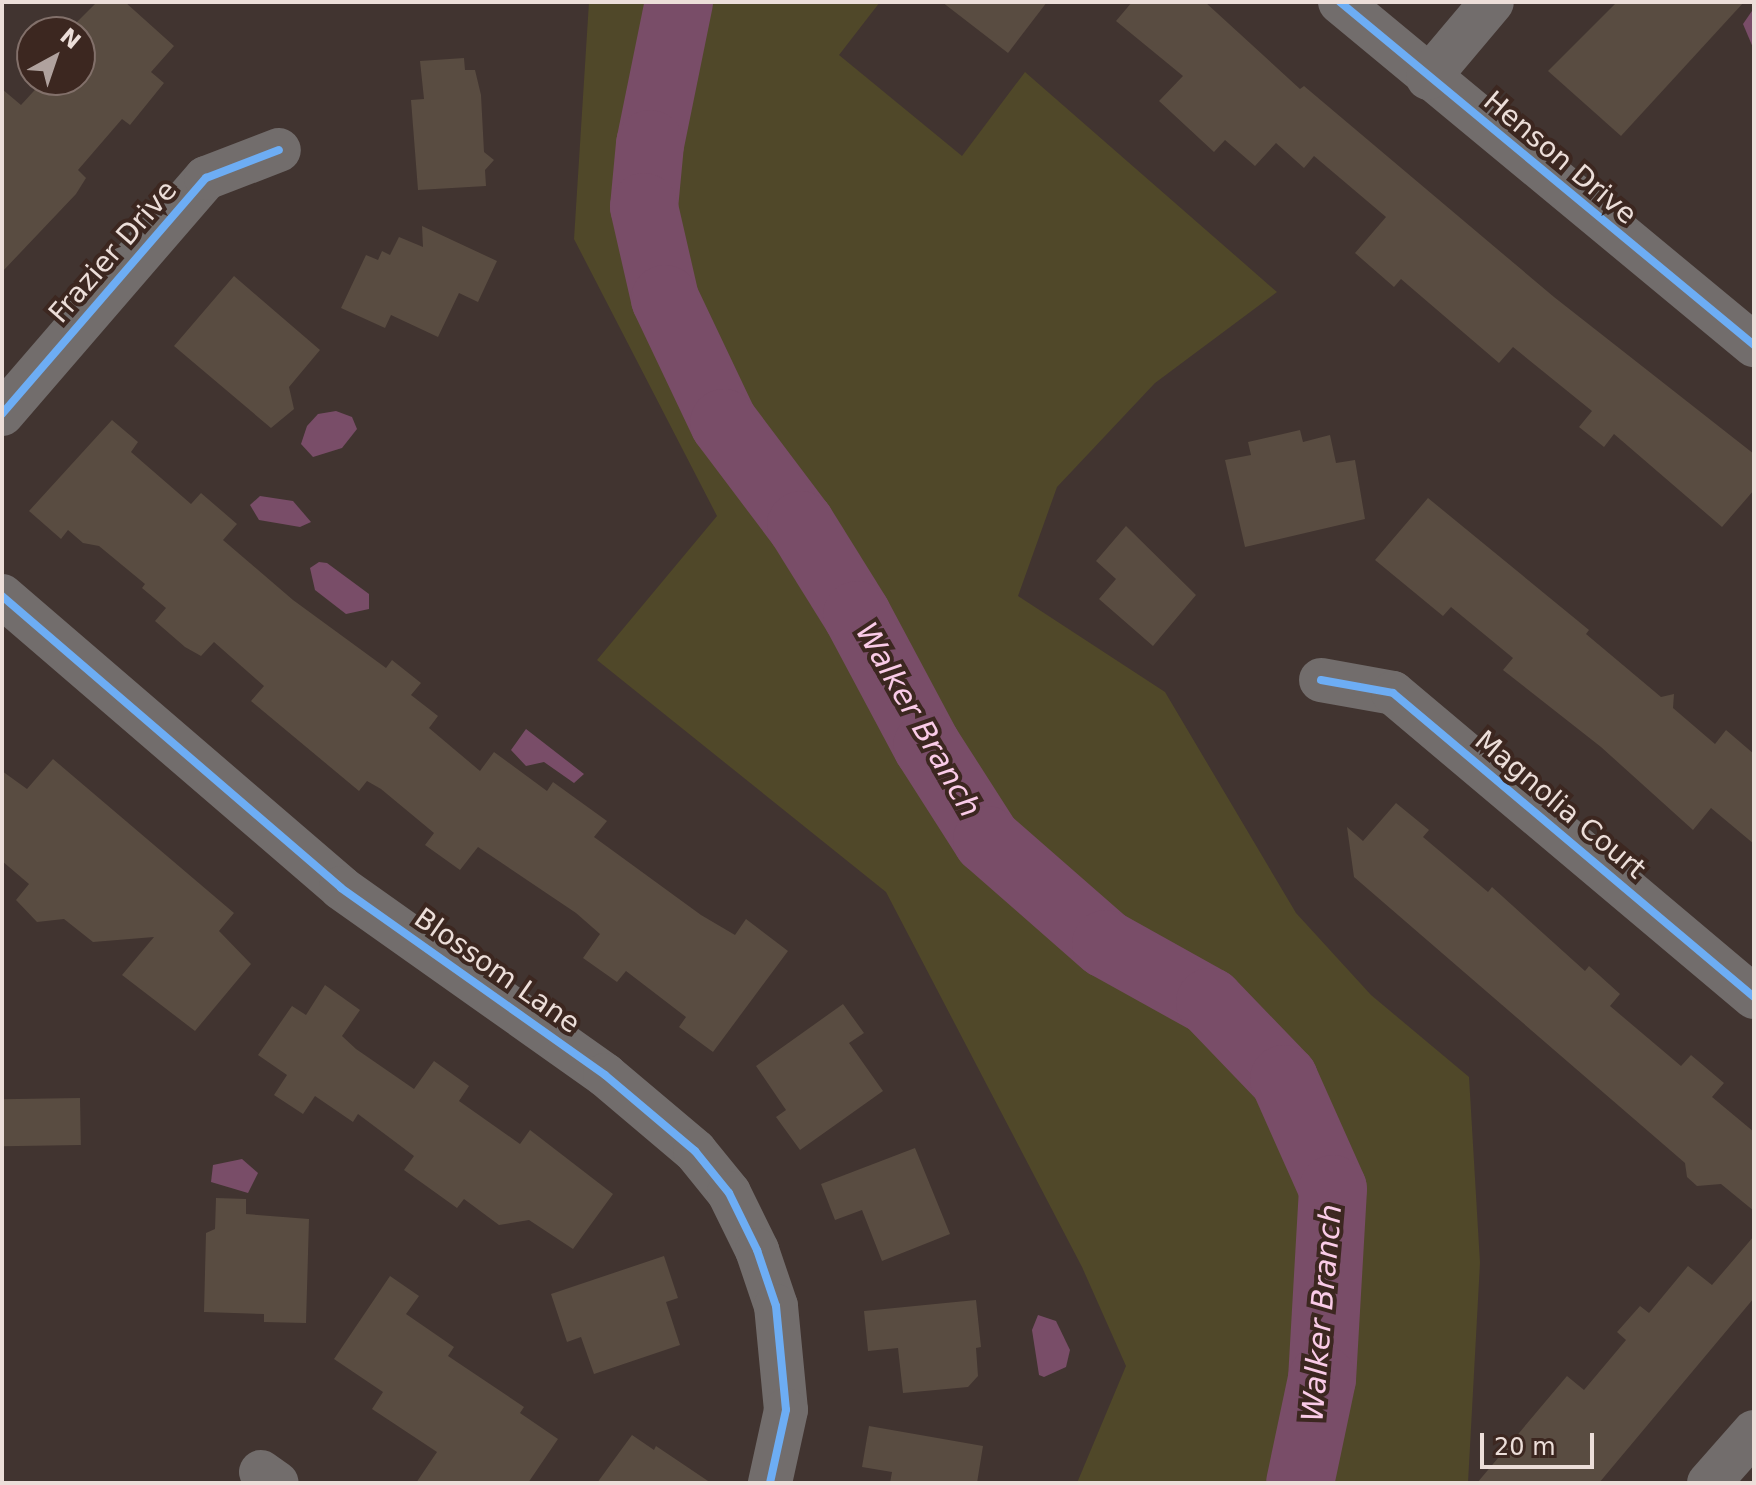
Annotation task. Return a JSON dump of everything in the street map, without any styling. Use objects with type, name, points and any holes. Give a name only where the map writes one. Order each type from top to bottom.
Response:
[{"type":"street","name":"Henson Drive","points":[[1340,2],[1754,345]]},
{"type":"street","points":[[1428,78],[1492,2]]},
{"type":"street","name":"Frazier Drive","points":[[2,414],[206,178],[279,150]]},
{"type":"street","name":"Blossom Lane","points":[[2,596],[341,888],[605,1075],[695,1151],[729,1193],[757,1250],[776,1306],[786,1410],[770,1483]]},
{"type":"street","name":"Magnolia Court","points":[[1321,680],[1393,693],[1754,997]]},
{"type":"street","points":[[1709,1483],[1754,1432]]},
{"type":"shaded area","points":[[589,2],[880,2],[839,55],[962,156],[1025,72],[1277,292],[1155,383],[1057,487],[1018,596],[1165,692],[1296,913],[1371,995],[1469,1077],[1480,1263],[1468,1483],[1077,1483],[1126,1366],[1082,1267],[886,892],[597,660],[717,516],[574,239]]},
{"type":"shaded area","points":[[1754,8],[1754,50],[1743,24]]},
{"type":"shaded area","points":[[336,411],[352,417],[357,429],[342,448],[313,457],[301,444],[307,426],[318,414]]},
{"type":"shaded area","points":[[260,496],[293,501],[311,522],[300,527],[259,520],[250,505]]},
{"type":"shaded area","points":[[319,562],[327,563],[369,594],[369,609],[346,614],[315,590],[310,568]]},
{"type":"shaded area","points":[[526,729],[584,774],[574,783],[544,762],[526,766],[511,750]]},
{"type":"shaded area","points":[[242,1159],[258,1173],[248,1193],[211,1182],[213,1165]]},
{"type":"shaded area","points":[[1038,1315],[1056,1321],[1070,1350],[1066,1367],[1044,1377],[1039,1375],[1032,1330]]},
{"type":"building","points":[[97,2],[125,2],[174,46],[151,72],[164,83],[130,125],[122,119],[78,170],[86,178],[76,194],[2,272],[2,89],[21,105],[29,96],[96,96],[96,16],[83,16]]},
{"type":"building","points":[[942,2],[1047,2],[1008,53]]},
{"type":"building","points":[[1132,2],[1205,2],[1300,89],[1304,86],[1554,297],[1754,454],[1754,490],[1722,527],[1614,434],[1604,447],[1579,427],[1592,411],[1513,347],[1499,363],[1401,279],[1394,287],[1355,253],[1386,217],[1314,156],[1304,168],[1276,143],[1255,166],[1225,140],[1214,152],[1159,101],[1183,76],[1116,21]]},
{"type":"building","points":[[1617,2],[1744,2],[1621,136],[1548,71]]},
{"type":"building","points":[[464,58],[465,70],[475,70],[481,95],[484,152],[494,160],[485,170],[486,186],[418,190],[411,100],[424,99],[420,61]]},
{"type":"building","points":[[422,226],[497,261],[478,302],[459,293],[438,337],[391,315],[385,328],[341,308],[366,255],[378,260],[382,251],[390,255],[399,237],[423,247]]},
{"type":"building","points":[[234,276],[320,350],[289,387],[294,409],[271,428],[174,346]]},
{"type":"building","points":[[112,420],[138,442],[131,452],[191,504],[201,493],[237,524],[223,540],[293,600],[386,668],[392,660],[421,683],[411,695],[438,716],[429,728],[480,771],[494,752],[547,791],[553,782],[607,821],[594,837],[701,915],[735,935],[746,919],[788,951],[713,1052],[679,1027],[686,1017],[626,971],[617,982],[583,958],[600,934],[576,913],[478,847],[460,870],[425,845],[434,833],[381,789],[367,781],[359,791],[251,701],[264,686],[214,642],[201,656],[185,647],[155,621],[166,608],[142,588],[145,584],[99,546],[83,543],[68,530],[61,539],[29,511]]},
{"type":"building","points":[[1300,430],[1303,442],[1330,435],[1336,463],[1355,460],[1365,519],[1245,547],[1225,460],[1251,455],[1248,442]]},
{"type":"building","points":[[1428,498],[1589,630],[1586,634],[1661,697],[1674,694],[1673,708],[1715,744],[1726,730],[1754,754],[1754,844],[1711,808],[1693,830],[1601,747],[1503,670],[1513,658],[1451,607],[1443,616],[1375,560]]},
{"type":"building","points":[[1126,526],[1196,595],[1153,646],[1099,599],[1116,579],[1096,561]]},
{"type":"building","points":[[53,759],[234,913],[219,931],[251,964],[195,1031],[122,975],[154,937],[93,942],[64,919],[37,922],[16,900],[29,884],[2,861],[2,771],[27,789]]},
{"type":"building","points":[[1396,803],[1429,830],[1423,837],[1488,892],[1492,887],[1585,971],[1589,966],[1620,994],[1610,1006],[1681,1066],[1691,1055],[1724,1083],[1712,1097],[1754,1132],[1754,1211],[1721,1184],[1697,1186],[1687,1177],[1685,1163],[1354,877],[1347,827],[1363,841]]},
{"type":"building","points":[[325,985],[360,1010],[342,1036],[356,1049],[414,1089],[434,1061],[469,1086],[459,1101],[520,1144],[530,1130],[613,1194],[573,1249],[529,1220],[499,1225],[464,1199],[457,1208],[404,1170],[414,1156],[358,1114],[353,1122],[315,1096],[303,1114],[274,1095],[287,1075],[258,1055],[292,1006],[306,1015]]},
{"type":"building","points":[[843,1004],[864,1033],[849,1043],[883,1091],[800,1150],[776,1117],[786,1110],[756,1066]]},
{"type":"building","points":[[80,1098],[81,1145],[3,1146],[2,1099]]},
{"type":"building","points":[[915,1148],[950,1234],[882,1261],[862,1210],[835,1220],[821,1184]]},
{"type":"building","points":[[216,1198],[246,1199],[246,1214],[309,1219],[306,1323],[264,1322],[264,1314],[204,1312],[206,1233],[215,1229]]},
{"type":"building","points":[[1754,1236],[1754,1298],[1599,1483],[1477,1483],[1567,1376],[1584,1390],[1626,1340],[1617,1332],[1640,1306],[1649,1313],[1688,1266],[1712,1285]]},
{"type":"building","points":[[664,1256],[678,1298],[666,1302],[680,1345],[594,1374],[581,1337],[567,1342],[551,1294]]},
{"type":"building","points":[[390,1276],[419,1296],[406,1314],[454,1347],[448,1356],[524,1407],[520,1413],[558,1439],[528,1483],[416,1483],[437,1452],[372,1409],[383,1392],[334,1359]]},
{"type":"building","points":[[976,1300],[981,1347],[976,1348],[978,1376],[968,1387],[903,1393],[898,1348],[868,1351],[864,1311]]},
{"type":"building","points":[[869,1426],[983,1446],[977,1483],[890,1483],[892,1472],[862,1467]]},
{"type":"building","points":[[632,1435],[654,1450],[656,1446],[711,1483],[597,1483]]},
{"type":"waterway","name":"Walker Branch","points":[[679,2],[650,144],[644,207],[665,299],[724,423],[801,525],[857,615],[927,746],[987,840],[1106,944],[1210,1002],[1284,1079],[1333,1189],[1322,1379],[1300,1483]]},
{"type":"cycle path","points":[[1340,2],[1754,345]]},
{"type":"cycle path","points":[[2,414],[206,178],[279,150]]},
{"type":"cycle path","points":[[2,596],[341,888],[605,1075],[695,1151],[729,1193],[757,1250],[776,1306],[786,1410],[770,1483]]},
{"type":"cycle path","points":[[1321,680],[1393,693],[1754,997]]}]
